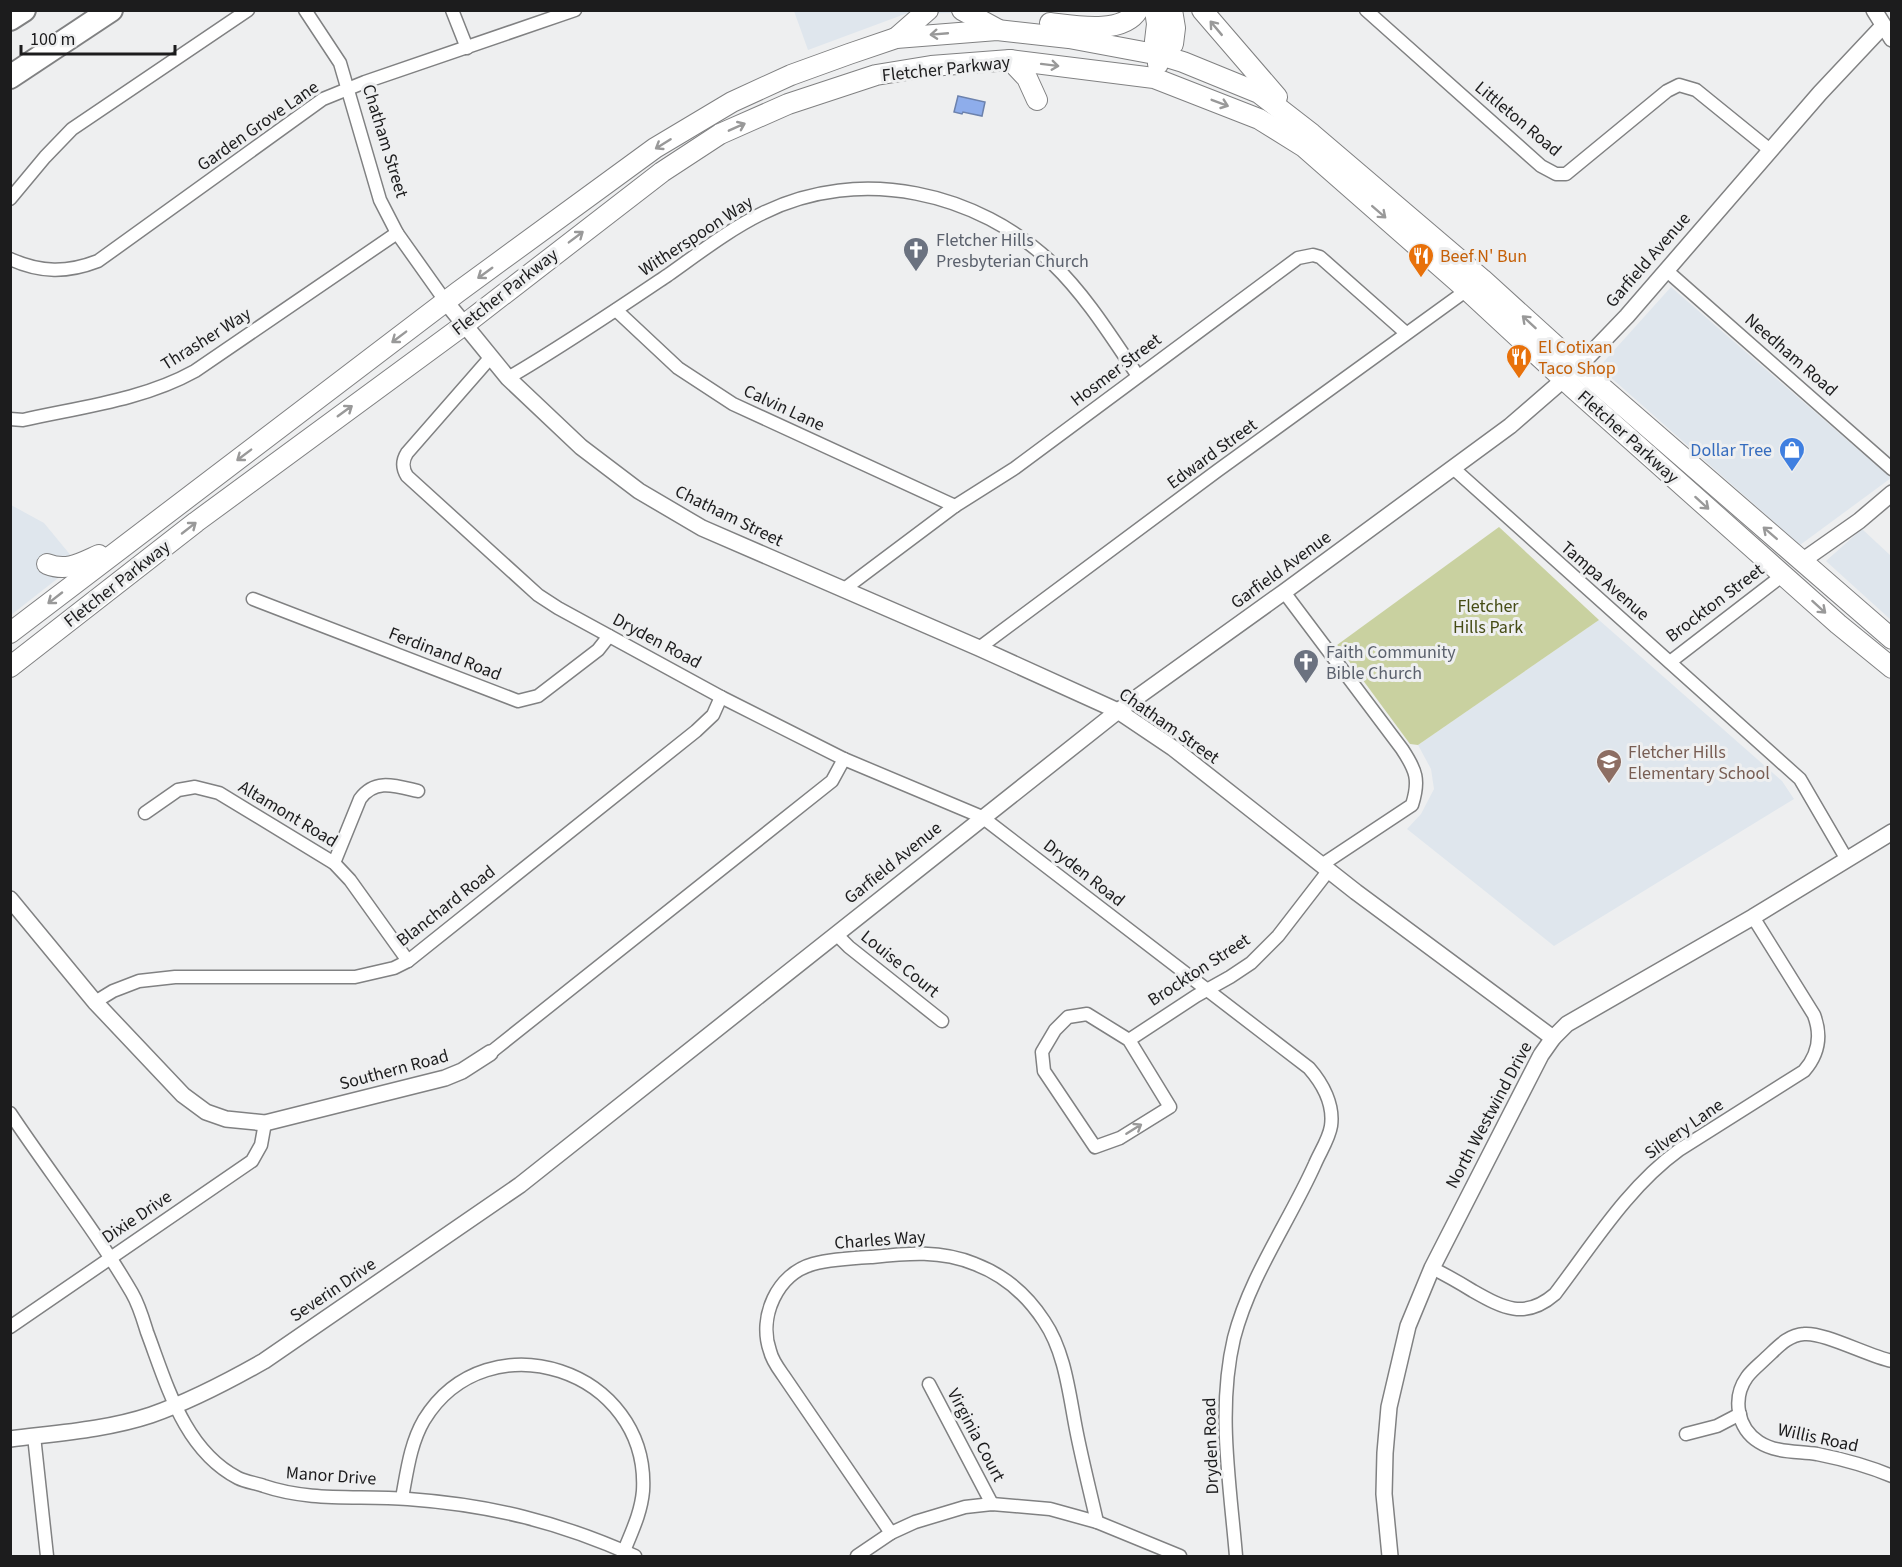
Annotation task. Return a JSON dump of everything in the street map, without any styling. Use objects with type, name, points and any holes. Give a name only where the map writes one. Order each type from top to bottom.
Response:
[{"type":"highway","points":[[10,20],[24,10]]},
{"type":"highway","points":[[10,77],[111,10]]},
{"type":"main road","points":[[896,38],[928,10]]},
{"type":"main road","points":[[962,10],[997,30],[1038,22],[1094,27],[1118,24],[1131,19],[1138,10]]},
{"type":"main road","points":[[1154,78],[1160,55],[1155,41],[1158,24],[1155,10]]},
{"type":"main road","points":[[1160,55],[1173,44],[1175,28],[1172,10]]},
{"type":"main road","points":[[1202,10],[1266,86],[1312,134]]},
{"type":"main road","name":"Fletcher Parkway","points":[[10,633],[446,302],[656,148],[732,102],[791,75],[896,38],[997,30],[1069,38],[1160,55],[1259,93],[1312,134],[1510,305],[1571,373],[1760,554],[1892,668]]},
{"type":"main road","points":[[1010,60],[1027,78],[1037,100]]},
{"type":"main road","name":"Fletcher Parkway","points":[[10,667],[196,522],[464,325],[662,172],[720,134],[788,104],[876,75],[931,66],[1010,60],[1154,78],[1259,119],[1304,147],[1467,290],[1802,561],[1892,639]]},
{"type":"main road","points":[[1467,290],[1481,287],[1502,305],[1507,307],[1510,305]]},
{"type":"main road","points":[[47,564],[57,568],[76,566],[129,542]]},
{"type":"main road","points":[[1760,554],[1784,563],[1802,561]]},
{"type":"main road","points":[[1783,575],[1793,571],[1830,585]]},
{"type":"street","points":[[10,199],[72,129],[248,10]]},
{"type":"street","name":"Chatham Street","points":[[305,10],[336,56],[349,89],[380,200],[397,233],[446,302],[490,358],[508,378],[600,462],[659,505],[702,528],[1118,711],[1173,748],[1553,1038]]},
{"type":"street","points":[[452,10],[467,48]]},
{"type":"street","name":"Garden Grove Lane","points":[[10,259],[34,268],[60,271],[98,261],[323,99],[365,82],[575,10]]},
{"type":"street","name":"Littleton Road","points":[[1366,10],[1541,166],[1556,174],[1566,174],[1667,91],[1679,85],[1695,90],[1770,150]]},
{"type":"street","points":[[1874,10],[1889,29]]},
{"type":"street","name":"Garfield Avenue","points":[[639,1092],[1118,711],[1510,426],[1571,373],[1627,316],[1820,93],[1889,29]]},
{"type":"street","name":"Witherspoon Way","points":[[508,378],[616,310],[735,229],[781,205],[815,195],[850,190],[905,191],[942,199],[978,212],[1027,241],[1077,290],[1138,376]]},
{"type":"street","name":"Thrasher Way","points":[[10,419],[23,420],[144,393],[176,381],[195,371],[397,233]]},
{"type":"street","name":"Hosmer Street","points":[[843,590],[955,506],[1015,468],[1298,258],[1313,255],[1320,257],[1406,333]]},
{"type":"street","name":"Needham Road","points":[[1666,270],[1892,469]]},
{"type":"street","name":"Edward Street","points":[[979,648],[1467,290]]},
{"type":"street","name":"Calvin Lane","points":[[616,310],[678,368],[733,404],[955,506]]},
{"type":"street","name":"Dryden Road","points":[[490,358],[407,453],[403,465],[407,476],[538,595],[722,697],[844,759],[982,817],[1309,1068],[1323,1088],[1327,1097],[1331,1128],[1303,1191],[1248,1299],[1234,1339],[1225,1412],[1236,1557]]},
{"type":"street","name":"Tampa Avenue","points":[[1453,468],[1800,779],[1846,858]]},
{"type":"street","points":[[1802,561],[1859,521],[1892,493]]},
{"type":"street","name":"Brockton Street","points":[[1670,662],[1783,575]]},
{"type":"street","name":"Brockton Street","points":[[1129,1040],[1206,990],[1241,971],[1261,955],[1278,936],[1326,867],[1412,805],[1417,791],[1413,766],[1402,749],[1284,592]]},
{"type":"street","name":"Ferdinand Road","points":[[253,599],[518,701],[538,696],[598,650],[609,636]]},
{"type":"street","name":"Blanchard Road","points":[[95,1002],[113,991],[139,981],[175,977],[355,977],[394,968],[408,961],[696,731],[713,715],[722,697]]},
{"type":"street","name":"Southern Road","points":[[10,899],[95,1002],[190,1102],[216,1116],[265,1123],[445,1078],[462,1071],[490,1053],[832,781],[844,759]]},
{"type":"street","points":[[334,863],[360,799],[367,791],[385,784],[418,791]]},
{"type":"street","name":"Altamont Road","points":[[145,813],[178,790],[195,787],[212,790],[334,863],[350,880],[408,961]]},
{"type":"street","name":"North Westwind Drive","points":[[1390,1557],[1384,1494],[1385,1453],[1389,1407],[1408,1326],[1432,1268],[1541,1054],[1567,1024],[1753,917],[1846,858],[1892,832]]},
{"type":"street","name":"Silvery Lane","points":[[1432,1268],[1500,1306],[1517,1309],[1542,1304],[1555,1294],[1636,1188],[1661,1164],[1679,1150],[1804,1071],[1813,1060],[1817,1047],[1817,1023],[1753,917]]},
{"type":"street","name":"Louise Court","points":[[836,934],[849,948],[942,1021]]},
{"type":"street","points":[[1087,1014],[1129,1040],[1170,1107],[1120,1138],[1095,1146],[1044,1071],[1042,1052],[1055,1030],[1068,1017],[1087,1014]]},
{"type":"street","name":"Severin Drive","points":[[10,1439],[70,1432],[148,1416],[219,1386],[264,1361],[520,1185],[639,1092]]},
{"type":"street","name":"Manor Drive","points":[[10,1113],[110,1257],[134,1296],[175,1406],[196,1443],[213,1461],[240,1480],[278,1491],[309,1496],[402,1498],[485,1507],[554,1524],[629,1554]]},
{"type":"street","name":"Dixie Drive","points":[[10,1327],[252,1161],[261,1144],[265,1123]]},
{"type":"street","points":[[10,1138],[22,1130]]},
{"type":"street","name":"Charles Way","points":[[891,1533],[769,1351],[766,1320],[772,1299],[790,1277],[814,1264],[914,1252],[942,1254],[982,1267],[1017,1289],[1046,1323],[1061,1357],[1097,1522]]},
{"type":"street","points":[[1686,1434],[1718,1426],[1740,1414],[1738,1399],[1746,1378],[1780,1344],[1792,1337],[1804,1334],[1818,1335],[1892,1361]]},
{"type":"street","points":[[402,1498],[415,1440],[425,1419],[446,1394],[473,1376],[498,1368],[524,1365],[550,1367],[586,1382],[608,1399],[624,1419],[636,1442],[642,1468],[643,1494],[629,1554]]},
{"type":"street","name":"Virginia Court","points":[[928,1384],[992,1504]]},
{"type":"street","name":"Willis Road","points":[[1740,1414],[1749,1433],[1766,1446],[1782,1451],[1838,1459],[1892,1476]]},
{"type":"street","points":[[34,1436],[47,1557]]},
{"type":"street","points":[[857,1557],[891,1533],[915,1522],[965,1507],[992,1504],[1050,1509],[1097,1522],[1180,1557]]},
{"type":"shaded area","points":[[794,11],[1044,11],[905,14],[808,50]]},
{"type":"shaded area","points":[[1671,287],[1891,478],[1800,545],[1599,367]]},
{"type":"shaded area","points":[[11,505],[44,523],[72,557],[62,575],[11,615]]},
{"type":"shaded area","points":[[1862,529],[1891,556],[1891,620],[1826,561]]},
{"type":"shaded area","name":"Fletcher Hills Elementary School","points":[[1599,620],[1782,781],[1794,799],[1554,946],[1407,829],[1421,814],[1434,789],[1431,769],[1418,745]]},
{"type":"green space","name":"Fletcher Hills Park","points":[[1499,527],[1599,620],[1418,745],[1410,744],[1337,645]]},
{"type":"water","points":[[958,96],[985,102],[982,116],[954,112]]},
{"type":"place","name":"Fletcher Hills Presbyterian Church","points":[[916,273]]},
{"type":"place","name":"Beef N' Bun","points":[[1421,279]]},
{"type":"place","name":"El Cotixan Taco Shop","points":[[1519,380]]},
{"type":"place","name":"Dollar Tree","points":[[1792,473]]},
{"type":"place","name":"Faith Community Bible Church","points":[[1306,685]]},
{"type":"place","name":"Fletcher Hills Elementary School","points":[[1609,785]]}]
